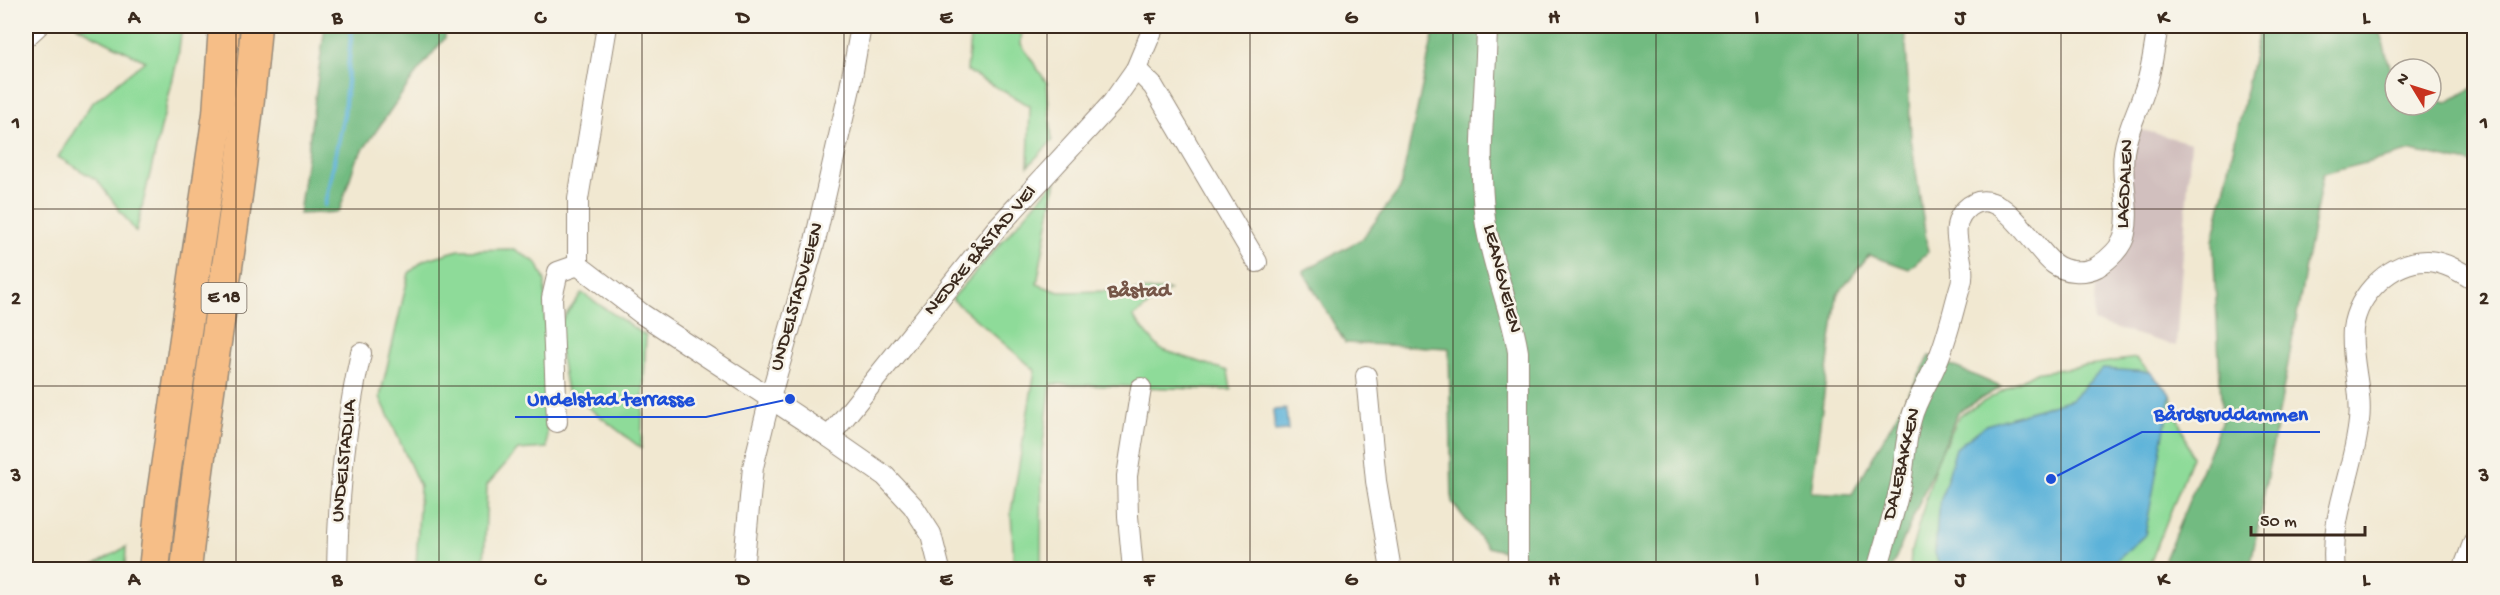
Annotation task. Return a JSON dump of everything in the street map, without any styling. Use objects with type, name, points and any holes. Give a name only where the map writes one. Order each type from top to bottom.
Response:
[{"type":"highway","name":"E 18","points":[[154,570],[161,502],[218,114],[224,26]]},
{"type":"highway","name":"E 18","points":[[186,570],[192,509],[238,195],[256,26]]},
{"type":"street","points":[[26,37],[38,26]]},
{"type":"street","points":[[578,265],[578,199],[607,26]]},
{"type":"street","name":"UNDELSTADVEIEN","points":[[743,570],[753,467],[770,398],[818,231],[861,26]]},
{"type":"street","name":"NEDRE BÅSTAD VEI","points":[[829,437],[996,229],[1112,103],[1136,69],[1154,26]]},
{"type":"street","name":"LEANGVEIEN","points":[[1487,26],[1482,178],[1489,242],[1514,324],[1518,352],[1518,570]]},
{"type":"street","name":"LAGDALEN","points":[[1937,362],[1963,279],[1956,225],[1966,208],[1976,203],[1989,201],[2002,208],[2027,232],[2052,263],[2063,269],[2078,272],[2095,268],[2112,256],[2125,235],[2124,154],[2129,128],[2145,90],[2158,26]]},
{"type":"street","points":[[1136,69],[1153,87],[1257,262]]},
{"type":"street","points":[[2335,570],[2332,549],[2337,513],[2350,470],[2360,419],[2353,329],[2357,313],[2370,290],[2388,274],[2405,264],[2429,261],[2458,270],[2475,280]]},
{"type":"street","points":[[578,265],[642,314],[885,476],[913,506],[931,534],[940,570]]},
{"type":"street","points":[[557,422],[552,298],[558,272],[578,265]]},
{"type":"street","name":"UNDELSTADLIA","points":[[337,570],[338,508],[353,390],[362,354]]},
{"type":"street","name":"DALEBAKKEN","points":[[1876,570],[1901,483],[1910,421],[1917,399],[1937,362]]},
{"type":"street","points":[[1366,376],[1376,481],[1391,570]]},
{"type":"street","points":[[1133,570],[1127,476],[1141,388]]},
{"type":"street","points":[[2463,570],[2475,541]]},
{"type":"shaded area","points":[[2131,127],[2191,143],[2176,346],[2093,322],[2096,265],[2113,254]]},
{"type":"green space","points":[[76,26],[182,26],[178,57],[136,232],[97,180],[58,157],[91,104],[145,61]]},
{"type":"green space","points":[[325,26],[446,26],[445,38],[415,75],[356,160],[339,212],[299,214]]},
{"type":"green space","points":[[971,26],[1022,26],[1021,44],[1047,83],[1052,141],[1028,166],[1030,106],[967,71]]},
{"type":"green space","points":[[1435,26],[1905,26],[1911,138],[1928,252],[1909,269],[1869,255],[1837,295],[1811,492],[1852,494],[1930,356],[2001,387],[1958,412],[1891,569],[1574,569],[1487,547],[1452,502],[1449,348],[1345,343],[1303,271],[1362,239],[1400,189]]},
{"type":"green space","points":[[2260,27],[2380,33],[2387,57],[2383,57],[2383,117],[2443,117],[2443,102],[2446,103],[2474,87],[2474,164],[2412,151],[2323,174],[2250,569],[2161,569],[2222,420],[2213,241]]},
{"type":"green space","points":[[1056,180],[1037,284],[1059,292],[1169,290],[1133,317],[1160,349],[1228,371],[1231,390],[1051,384],[1042,451],[1041,569],[1014,569],[1011,512],[1035,370],[952,299]]},
{"type":"green space","points":[[514,249],[537,263],[545,281],[547,448],[518,450],[487,485],[484,569],[416,569],[420,487],[380,397],[409,273],[424,260],[459,250]]},
{"type":"green space","points":[[582,293],[646,336],[641,448],[567,391],[556,328]]},
{"type":"green space","points":[[2136,358],[2171,395],[2192,457],[2148,569],[1910,570],[1911,552],[1937,460],[1960,415],[2034,373]]},
{"type":"green space","points":[[126,547],[125,569],[86,569]]},
{"type":"water","points":[[2103,369],[2150,372],[2171,395],[2145,535],[2106,569],[1940,569],[1935,553],[1938,510],[1956,448],[1986,425],[2071,399]]},
{"type":"water","points":[[1286,409],[1288,430],[1275,431],[1273,410]]},
{"type":"waterway","points":[[325,205],[344,114],[352,26]]},
{"type":"place","name":"Undelstad terrasse","points":[[790,399]]},
{"type":"place","name":"Bårdsruddammen","points":[[2051,479]]},
{"type":"district","name":"Båstad","points":[[1139,292]]}]
